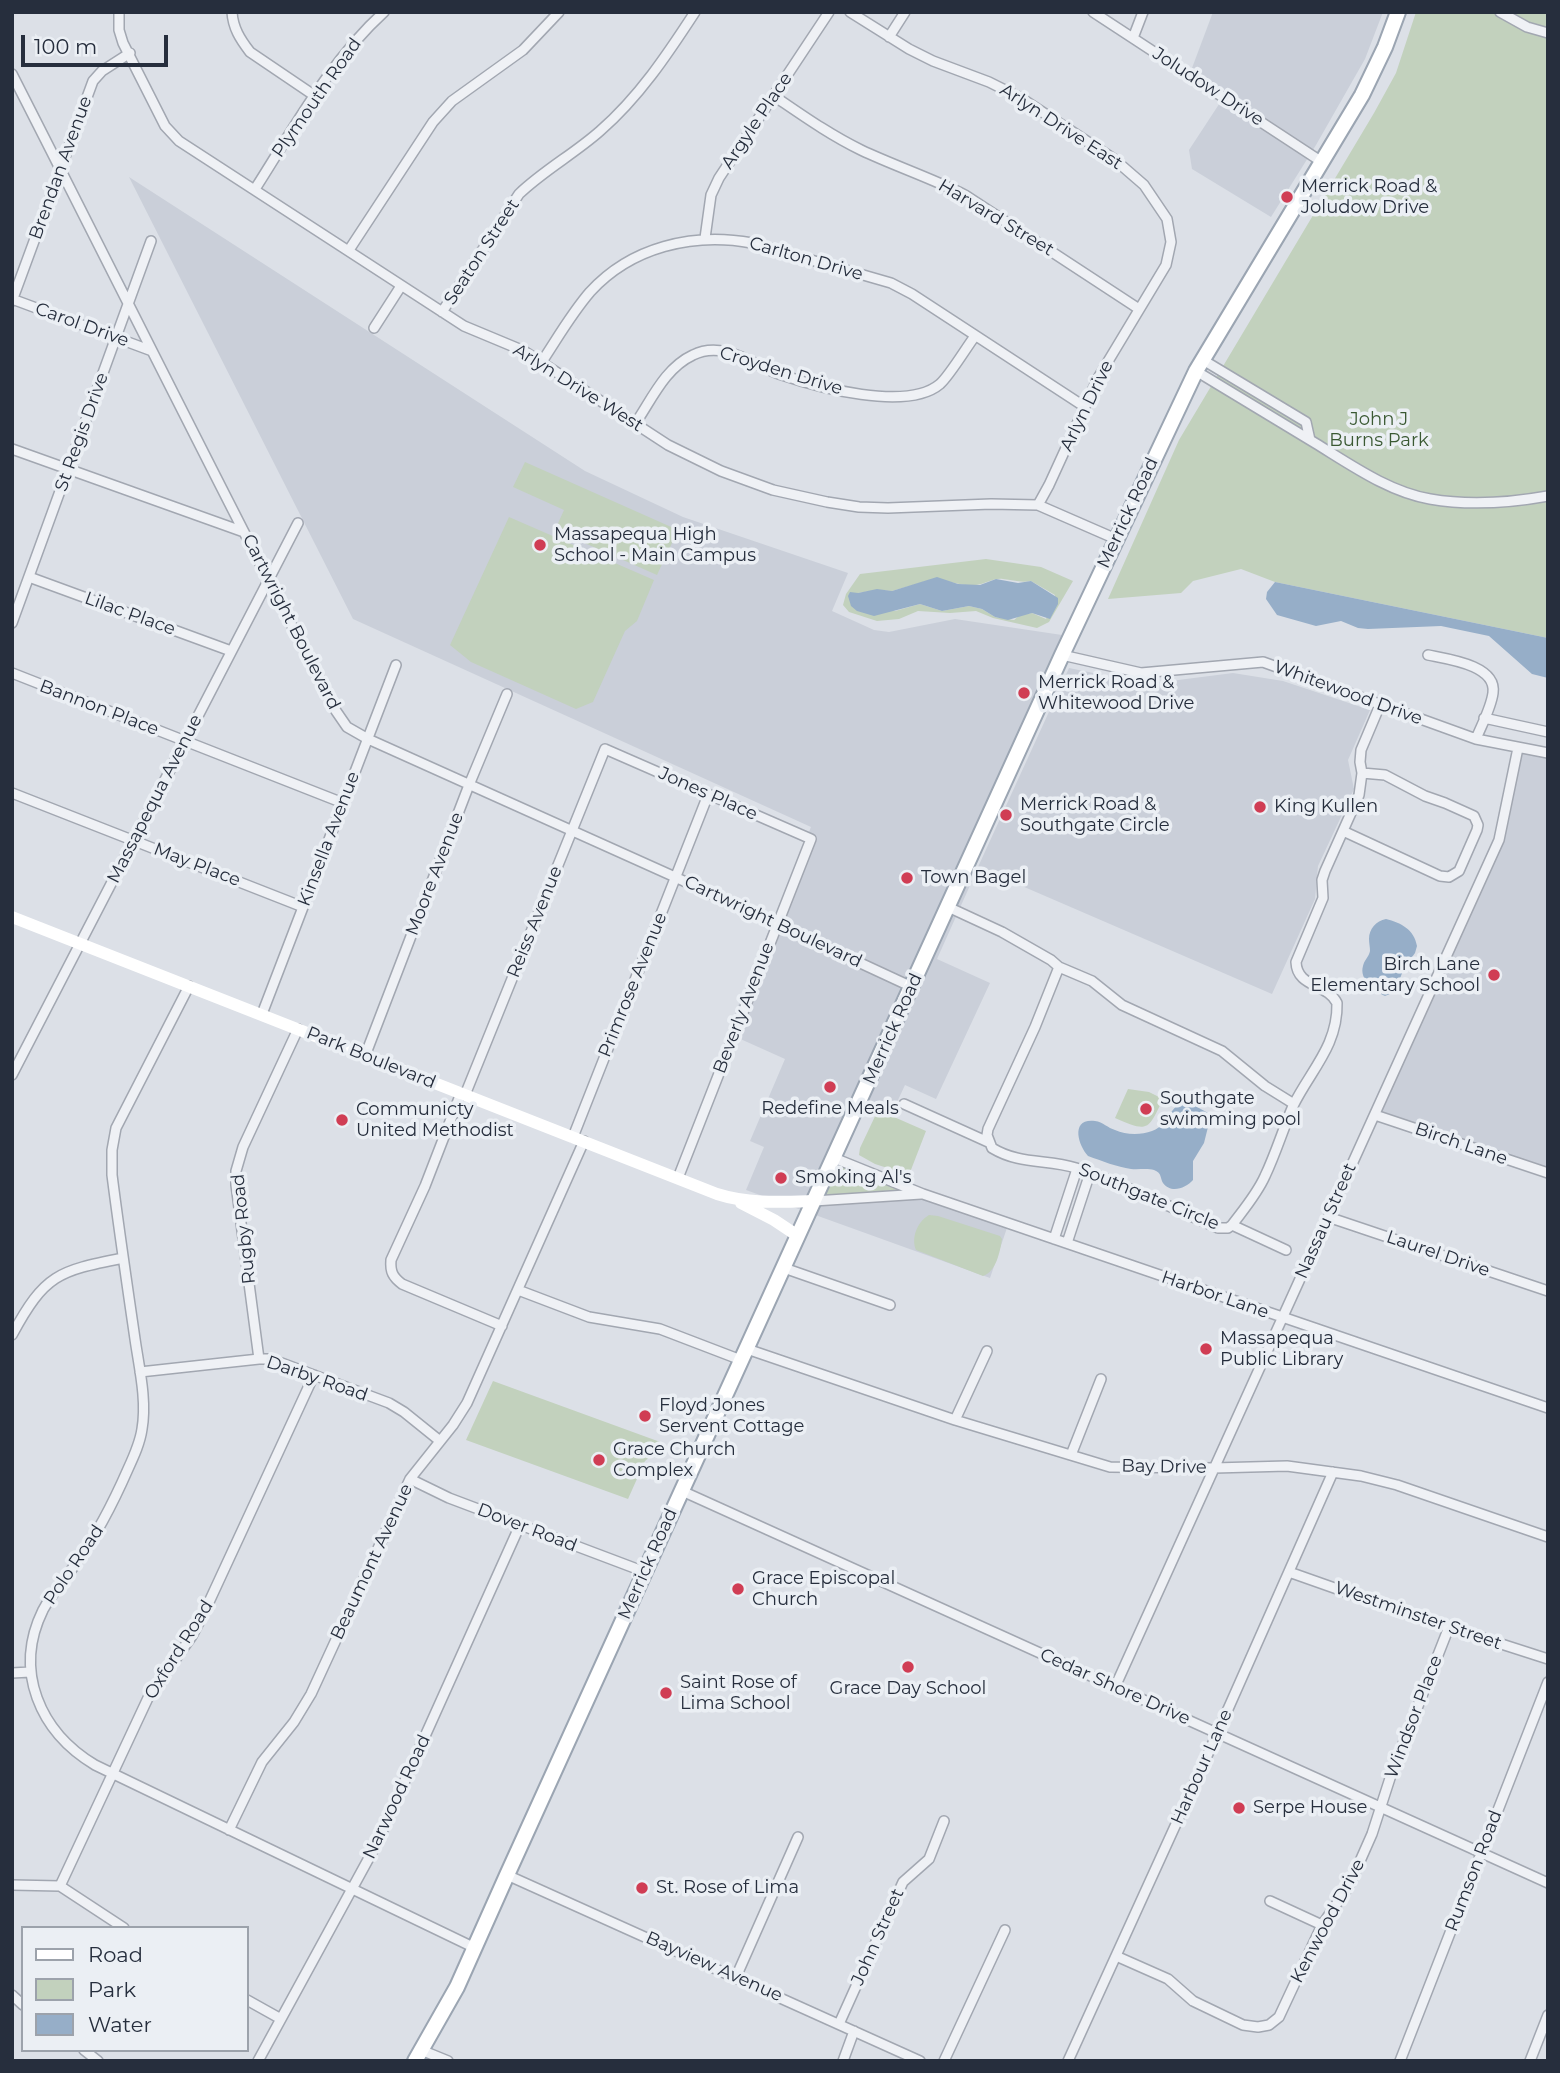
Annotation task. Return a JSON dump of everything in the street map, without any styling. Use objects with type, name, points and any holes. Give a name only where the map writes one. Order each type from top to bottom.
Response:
[{"type":"main road","name":"Merrick Road","points":[[418,2056],[457,1987],[475,1948],[1115,539],[1199,365],[1362,95],[1398,12]]},
{"type":"main road","name":"Park Boulevard","points":[[12,917],[735,1200],[814,1201]]},
{"type":"main road","points":[[735,1200],[798,1236]]},
{"type":"street","points":[[119,12],[119,30],[130,53]]},
{"type":"street","points":[[232,12],[234,26],[250,51],[315,96]]},
{"type":"street","name":"Plymouth Road","points":[[255,189],[342,57],[367,27],[384,12]]},
{"type":"street","points":[[349,250],[433,122],[452,102],[523,50],[559,12]]},
{"type":"street","name":"Seaton Street","points":[[442,312],[519,194],[599,132],[626,105],[669,52],[695,12]]},
{"type":"street","name":"Argyle Place","points":[[705,238],[711,195],[719,178],[829,12]]},
{"type":"street","name":"Arlyn Drive East","points":[[849,12],[909,49],[1021,98],[1114,159],[1144,185],[1167,219],[1171,242],[1166,265],[1139,309]]},
{"type":"street","points":[[890,37],[905,12]]},
{"type":"street","name":"Joludow Drive","points":[[1093,12],[1322,162]]},
{"type":"street","points":[[1133,38],[1143,12]]},
{"type":"street","points":[[1500,12],[1527,27],[1548,33]]},
{"type":"street","name":"Brendan Avenue","points":[[12,300],[93,81],[97,75],[130,53]]},
{"type":"street","name":"Arlyn Drive West","points":[[130,53],[159,114],[172,134],[464,326],[524,351],[668,445],[721,471],[773,490],[827,502],[888,508],[1038,505],[1115,539]]},
{"type":"street","name":"Cartwright Boulevard","points":[[12,74],[268,580],[336,711],[347,727],[368,739],[912,987]]},
{"type":"street","name":"Harvard Street","points":[[774,96],[858,149],[895,166],[936,180],[965,195],[1139,309]]},
{"type":"street","name":"Carlton Drive","points":[[541,363],[590,293],[623,265],[651,250],[672,243],[705,238],[734,239],[891,283],[912,293],[1085,407]]},
{"type":"street","name":"St Regis Drive","points":[[12,623],[152,241]]},
{"type":"street","points":[[374,328],[401,286]]},
{"type":"street","name":"Carol Drive","points":[[12,300],[152,351]]},
{"type":"street","name":"Arlyn Drive","points":[[1038,505],[1098,378],[1139,309]]},
{"type":"street","name":"Croyden Drive","points":[[635,424],[670,371],[696,353],[723,351],[813,385],[855,394],[907,397],[922,394],[941,383],[975,336]]},
{"type":"street","points":[[1199,365],[1310,440],[1391,487],[1429,499],[1475,503],[1498,503],[1548,496]]},
{"type":"street","points":[[12,449],[244,532]]},
{"type":"street","name":"Massapequa Avenue","points":[[12,1075],[298,523]]},
{"type":"street","name":"Lilac Place","points":[[29,577],[231,651]]},
{"type":"street","name":"Whitewood Drive","points":[[1062,655],[1141,673],[1263,662],[1476,739],[1548,753]]},
{"type":"street","points":[[1428,655],[1469,664],[1485,673],[1492,682],[1494,690],[1476,739]]},
{"type":"street","name":"Kinsella Avenue","points":[[262,1014],[397,665]]},
{"type":"street","name":"Bannon Place","points":[[12,673],[343,803]]},
{"type":"street","name":"Moore Avenue","points":[[365,1056],[469,785],[507,694]]},
{"type":"street","name":"Southgate Circle","points":[[904,1104],[988,1142],[992,1148],[1014,1159],[1058,1163],[1090,1173],[1218,1228],[1232,1225],[1257,1191],[1294,1104],[1323,1059],[1330,1040],[1337,1003],[1330,994],[1304,981],[1299,975],[1296,962],[1323,898],[1322,880],[1325,871],[1359,795],[1361,750],[1380,705]]},
{"type":"street","points":[[1484,718],[1548,732]]},
{"type":"street","name":"Jones Place","points":[[605,748],[811,839]]},
{"type":"street","name":"Reiss Avenue","points":[[502,1326],[402,1284],[391,1272],[391,1260],[425,1186],[605,748]]},
{"type":"street","name":"Nassau Street","points":[[1115,1687],[1499,840],[1518,748]]},
{"type":"street","points":[[1343,831],[1440,876],[1449,877],[1459,871],[1477,831],[1474,816],[1425,796],[1384,775],[1362,773]]},
{"type":"street","name":"May Place","points":[[12,793],[303,907]]},
{"type":"street","name":"Primrose Avenue","points":[[578,1139],[708,795]]},
{"type":"street","name":"Beverly Avenue","points":[[678,1178],[811,839]]},
{"type":"street","points":[[948,907],[1002,932],[1059,967],[1092,981],[1122,1005],[1222,1051],[1265,1086],[1294,1104]]},
{"type":"street","points":[[988,1142],[988,1129],[1035,1027],[1059,967]]},
{"type":"street","name":"Polo Road","points":[[189,986],[130,1099],[115,1135],[112,1150],[112,1175],[144,1418],[139,1443],[101,1525],[43,1610],[34,1635],[30,1672],[40,1705],[60,1738],[84,1758],[475,1948]]},
{"type":"street","name":"Rugby Road","points":[[259,1359],[236,1171],[243,1147],[298,1029]]},
{"type":"street","name":"Birch Lane","points":[[1374,1115],[1548,1173]]},
{"type":"street","name":"Beaumont Avenue","points":[[229,1830],[262,1762],[294,1722],[311,1694],[410,1479],[467,1403],[519,1290],[578,1139]]},
{"type":"street","name":"Harbor Lane","points":[[834,1158],[923,1194],[1548,1408]]},
{"type":"street","points":[[1054,1239],[1077,1169]]},
{"type":"street","points":[[1068,1243],[1090,1173]]},
{"type":"street","name":"Harbor Lane","points":[[814,1201],[923,1194]]},
{"type":"street","name":"Laurel Drive","points":[[1328,1217],[1548,1291]]},
{"type":"street","name":"Southgate Circle","points":[[1232,1225],[1286,1250]]},
{"type":"street","points":[[12,1335],[32,1300],[49,1282],[79,1267],[123,1258]]},
{"type":"street","points":[[784,1268],[890,1305]]},
{"type":"street","name":"Bay Drive","points":[[519,1290],[589,1317],[610,1322],[648,1325],[1110,1466],[1287,1466],[1361,1476],[1397,1485],[1548,1537]]},
{"type":"street","points":[[955,1420],[987,1351]]},
{"type":"street","name":"Darby Road","points":[[139,1372],[259,1359],[281,1362],[388,1403],[404,1412],[440,1441]]},
{"type":"street","name":"Oxford Road","points":[[60,1886],[148,1698],[192,1636],[203,1615],[314,1375]]},
{"type":"street","points":[[1071,1455],[1101,1379]]},
{"type":"street","name":"Harbour Lane","points":[[1068,2061],[1333,1472]]},
{"type":"street","name":"Dover Road","points":[[410,1479],[449,1498],[645,1572]]},
{"type":"street","name":"Cedar Shore Drive","points":[[682,1491],[1548,1884]]},
{"type":"street","name":"Narwood Road","points":[[258,2061],[376,1845],[520,1525]]},
{"type":"street","name":"Westminster Street","points":[[1289,1572],[1548,1659]]},
{"type":"street","name":"Windsor Place","points":[[1381,1808],[1392,1772],[1449,1627]]},
{"type":"street","points":[[12,1672],[30,1672]]},
{"type":"street","name":"Rumson Road","points":[[1400,2061],[1548,1682]]},
{"type":"street","name":"Kenwood Drive","points":[[1116,1956],[1168,1979],[1193,2001],[1227,2018],[1243,2025],[1269,2025],[1279,2017],[1322,1925],[1349,1886],[1381,1808]]},
{"type":"street","name":"John Street","points":[[839,2024],[903,1882],[929,1859],[944,1821]]},
{"type":"street","points":[[736,1977],[798,1837]]},
{"type":"street","name":"Bayview Avenue","points":[[507,1875],[920,2061]]},
{"type":"street","points":[[12,1885],[60,1886],[121,1926]]},
{"type":"street","points":[[1269,1901],[1322,1925]]},
{"type":"street","points":[[944,2061],[1004,1930]]},
{"type":"street","points":[[248,2001],[281,2019]]},
{"type":"street","points":[[1530,2061],[1548,2015]]},
{"type":"street","points":[[843,2061],[855,2031]]},
{"type":"street","points":[[418,2056],[448,2061]]},
{"type":"shaded area","points":[[1213,12],[1383,12],[1365,59],[1271,217],[1192,169],[1189,150],[1227,92],[1192,68]]},
{"type":"shaded area","name":"Massapequa High School - Main Campus","points":[[129,177],[585,471],[683,517],[848,573],[832,611],[874,630],[889,632],[955,619],[1062,635],[956,871],[972,881],[937,959],[990,983],[936,1099],[905,1085],[892,1113],[862,1100],[836,1157],[1009,1222],[990,1278],[746,1190],[764,1147],[750,1141],[785,1059],[727,1033],[811,827],[353,619]]},
{"type":"shaded area","points":[[1069,668],[1147,684],[1233,673],[1283,681],[1370,710],[1348,760],[1354,789],[1318,866],[1315,899],[1272,994],[978,867]]},
{"type":"shaded area","name":"Birch Lane Elementary School","points":[[1521,753],[1548,758],[1548,1170],[1377,1113],[1504,837]]},
{"type":"green space","name":"John J Burns Park","points":[[1416,12],[1548,12],[1548,638],[1275,582],[1241,569],[1193,581],[1181,593],[1108,599],[1179,440],[1374,113],[1396,73]]},
{"type":"green space","points":[[525,462],[678,530],[657,575],[555,530],[564,510],[513,487]]},
{"type":"green space","points":[[509,517],[654,580],[637,621],[625,631],[593,702],[576,709],[471,662],[450,645]]},
{"type":"green space","points":[[986,559],[1041,567],[1073,581],[1049,622],[1037,628],[993,618],[976,611],[950,613],[918,611],[899,619],[877,621],[849,612],[843,605],[846,594],[860,574]],"holes":[[[937,578],[970,585],[1000,579],[1031,581],[1055,595],[1046,619],[1032,613],[1020,615],[1014,620],[995,617],[982,609],[969,606],[942,611],[920,604],[895,611],[851,593],[892,591]]]},
{"type":"green space","points":[[1128,1089],[1149,1092],[1163,1099],[1146,1126],[1135,1126],[1115,1118]]},
{"type":"green space","points":[[878,1110],[926,1131],[909,1175],[875,1164],[859,1155]]},
{"type":"green space","points":[[834,1160],[918,1194],[816,1200]]},
{"type":"green space","points":[[929,1215],[1000,1236],[1000,1250],[991,1270],[983,1276],[916,1250],[916,1231]]},
{"type":"green space","name":"Grace Church Complex","points":[[493,1381],[663,1443],[645,1461],[628,1499],[466,1440]]},
{"type":"water","points":[[937,577],[958,584],[980,585],[996,579],[1018,583],[1031,581],[1058,598],[1058,604],[1050,619],[1032,613],[1008,620],[969,606],[942,611],[920,604],[874,616],[857,611],[851,606],[848,596],[850,592],[877,589],[892,591]]},
{"type":"water","points":[[1275,582],[1548,638],[1548,678],[1532,674],[1489,636],[1441,626],[1368,629],[1341,621],[1316,626],[1277,615],[1266,599],[1267,592]]},
{"type":"water","points":[[1386,919],[1406,928],[1413,935],[1417,946],[1396,989],[1385,996],[1368,984],[1362,971],[1370,951],[1370,932],[1376,924]]},
{"type":"water","points":[[1188,1102],[1208,1113],[1210,1119],[1204,1143],[1193,1161],[1193,1180],[1183,1187],[1174,1189],[1166,1186],[1160,1174],[1154,1170],[1126,1168],[1088,1156],[1081,1145],[1079,1128],[1087,1121],[1098,1122],[1124,1133],[1143,1133],[1159,1128],[1176,1106]]},
{"type":"place","name":"Merrick Road & Joludow Drive","points":[[1287,197]]},
{"type":"place","name":"Massapequa High School - Main Campus","points":[[540,545]]},
{"type":"place","name":"Merrick Road & Whitewood Drive","points":[[1024,693]]},
{"type":"place","name":"King Kullen","points":[[1260,807]]},
{"type":"place","name":"Merrick Road & Southgate Circle","points":[[1006,815]]},
{"type":"place","name":"Town Bagel","points":[[907,878]]},
{"type":"place","name":"Birch Lane Elementary School","points":[[1494,975]]},
{"type":"place","name":"Redefine Meals","points":[[830,1087]]},
{"type":"place","name":"Southgate swimming pool","points":[[1146,1109]]},
{"type":"place","name":"Communicty United Methodist","points":[[342,1120]]},
{"type":"place","name":"Smoking Al's","points":[[781,1178]]},
{"type":"place","name":"Massapequa Public Library","points":[[1206,1349]]},
{"type":"place","name":"Floyd Jones Servent Cottage","points":[[645,1416]]},
{"type":"place","name":"Grace Church Complex","points":[[599,1460]]},
{"type":"place","name":"Grace Episcopal Church","points":[[738,1589]]},
{"type":"place","name":"Grace Day School","points":[[908,1667]]},
{"type":"place","name":"Saint Rose of Lima School","points":[[666,1693]]},
{"type":"place","name":"Serpe House","points":[[1239,1808]]},
{"type":"place","name":"St. Rose of Lima","points":[[642,1888]]}]
